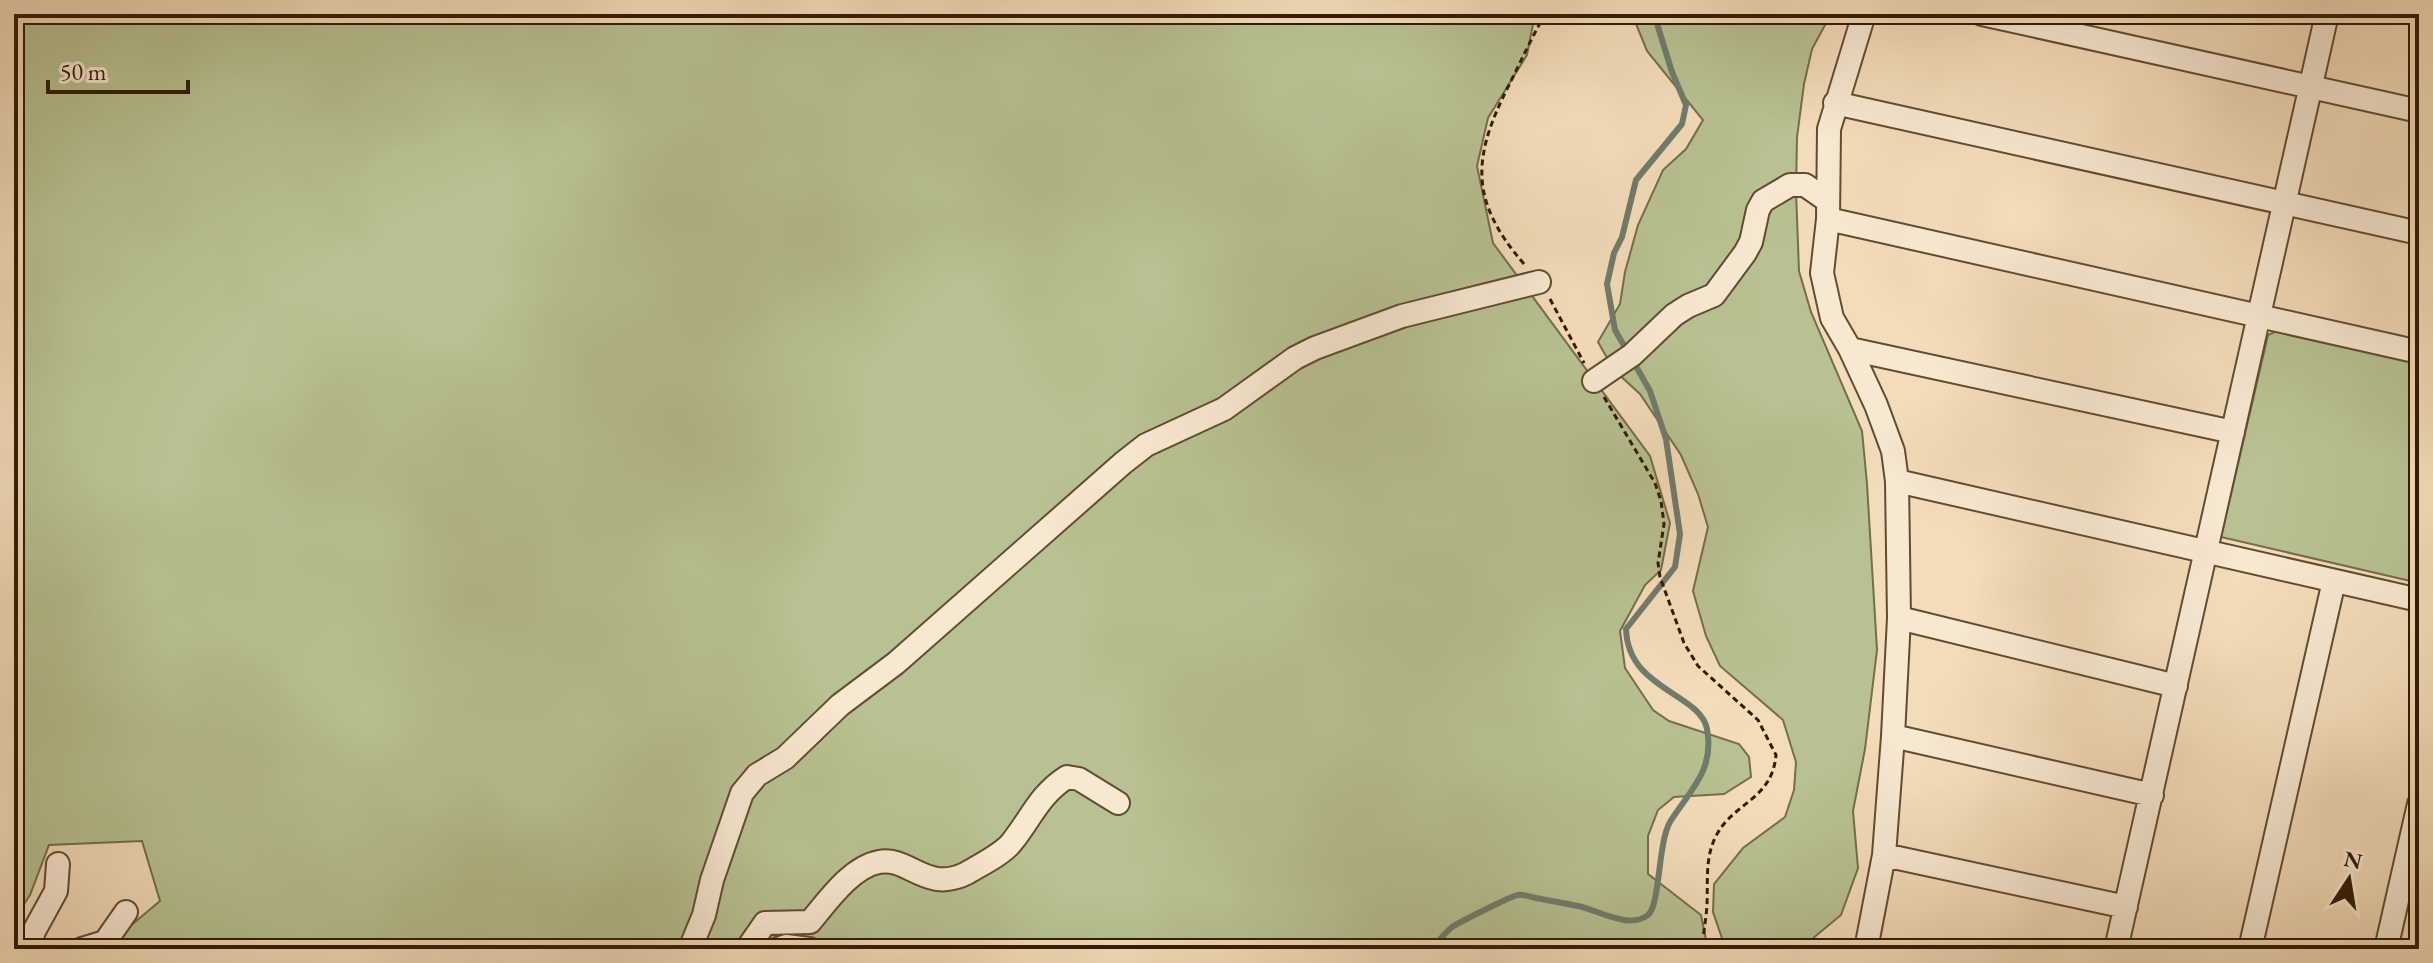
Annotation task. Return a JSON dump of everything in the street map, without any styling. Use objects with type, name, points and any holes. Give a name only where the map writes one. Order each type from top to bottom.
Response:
[{"type":"street","points":[[1864,14],[1829,129],[1828,210],[1822,273],[1832,318],[1850,349],[1893,451],[1897,481],[1899,618],[1893,736],[1884,855],[1866,949]]},
{"type":"street","points":[[1982,14],[2419,111]]},
{"type":"street","points":[[2116,949],[2327,14]]},
{"type":"street","points":[[1835,103],[2419,233]]},
{"type":"street","points":[[1594,381],[1632,355],[1674,315],[1714,295],[1751,242],[1763,201],[1790,185],[1805,185],[1828,210],[2419,352]]},
{"type":"street","points":[[690,949],[704,915],[712,880],[742,793],[757,775],[785,758],[840,705],[906,654],[1123,463],[1146,445],[1224,409],[1295,358],[1315,348],[1402,316],[1539,282]]},
{"type":"street","points":[[1850,349],[2233,432]]},
{"type":"street","points":[[1897,481],[2419,600]]},
{"type":"street","points":[[2250,949],[2334,581]]},
{"type":"street","points":[[1899,618],[2176,686]]},
{"type":"street","points":[[1893,736],[2152,795]]},
{"type":"street","points":[[747,949],[765,923],[810,922],[844,882],[878,862],[888,862],[932,879],[965,874],[1011,845],[1051,787],[1067,777],[1079,779],[1118,803]]},
{"type":"street","points":[[2386,949],[2415,843],[2419,804]]},
{"type":"street","points":[[1884,855],[2126,907]]},
{"type":"street","points":[[26,943],[56,891],[58,864]]},
{"type":"street","points":[[82,949],[105,942],[126,912]]},
{"type":"street","points":[[778,949],[786,946],[809,949]]},
{"type":"path","points":[[1545,14],[1489,125],[1480,168],[1485,198],[1498,229],[1539,282],[1658,492],[1664,513],[1658,563],[1660,577],[1684,643],[1698,666],[1758,720],[1776,755],[1775,769],[1769,782],[1720,829],[1708,855],[1702,949]]},
{"type":"green space","points":[[14,14],[1535,14],[1527,55],[1488,118],[1477,166],[1493,243],[1650,456],[1670,523],[1661,570],[1645,585],[1620,631],[1625,668],[1653,710],[1669,721],[1739,744],[1749,757],[1751,777],[1724,794],[1674,797],[1658,810],[1648,836],[1648,874],[1701,915],[1708,949],[103,949],[160,901],[142,841],[49,845],[30,895],[14,919]]},
{"type":"green space","points":[[1632,14],[1831,14],[1812,49],[1797,137],[1799,271],[1811,312],[1862,431],[1877,650],[1865,749],[1853,811],[1858,868],[1841,915],[1800,949],[1729,949],[1724,944],[1713,912],[1714,884],[1743,848],[1785,817],[1794,790],[1796,762],[1783,720],[1720,666],[1706,636],[1693,591],[1708,527],[1698,494],[1681,455],[1640,394],[1614,370],[1598,342],[1620,304],[1638,225],[1663,170],[1686,149],[1703,120],[1647,51]]},
{"type":"green space","points":[[2281,329],[2419,363],[2419,583],[2221,537],[2268,335]]},
{"type":"waterway","points":[[1627,351],[1615,330],[1607,284],[1614,253],[1622,237],[1636,180],[1682,124],[1686,105],[1654,14]]},
{"type":"waterway","points":[[1431,949],[1452,927],[1518,895],[1578,906],[1623,920],[1648,915],[1655,899],[1666,831],[1704,769],[1708,744],[1702,717],[1639,665],[1630,649],[1626,629],[1675,567],[1680,534],[1666,439],[1650,391],[1633,361]]}]
